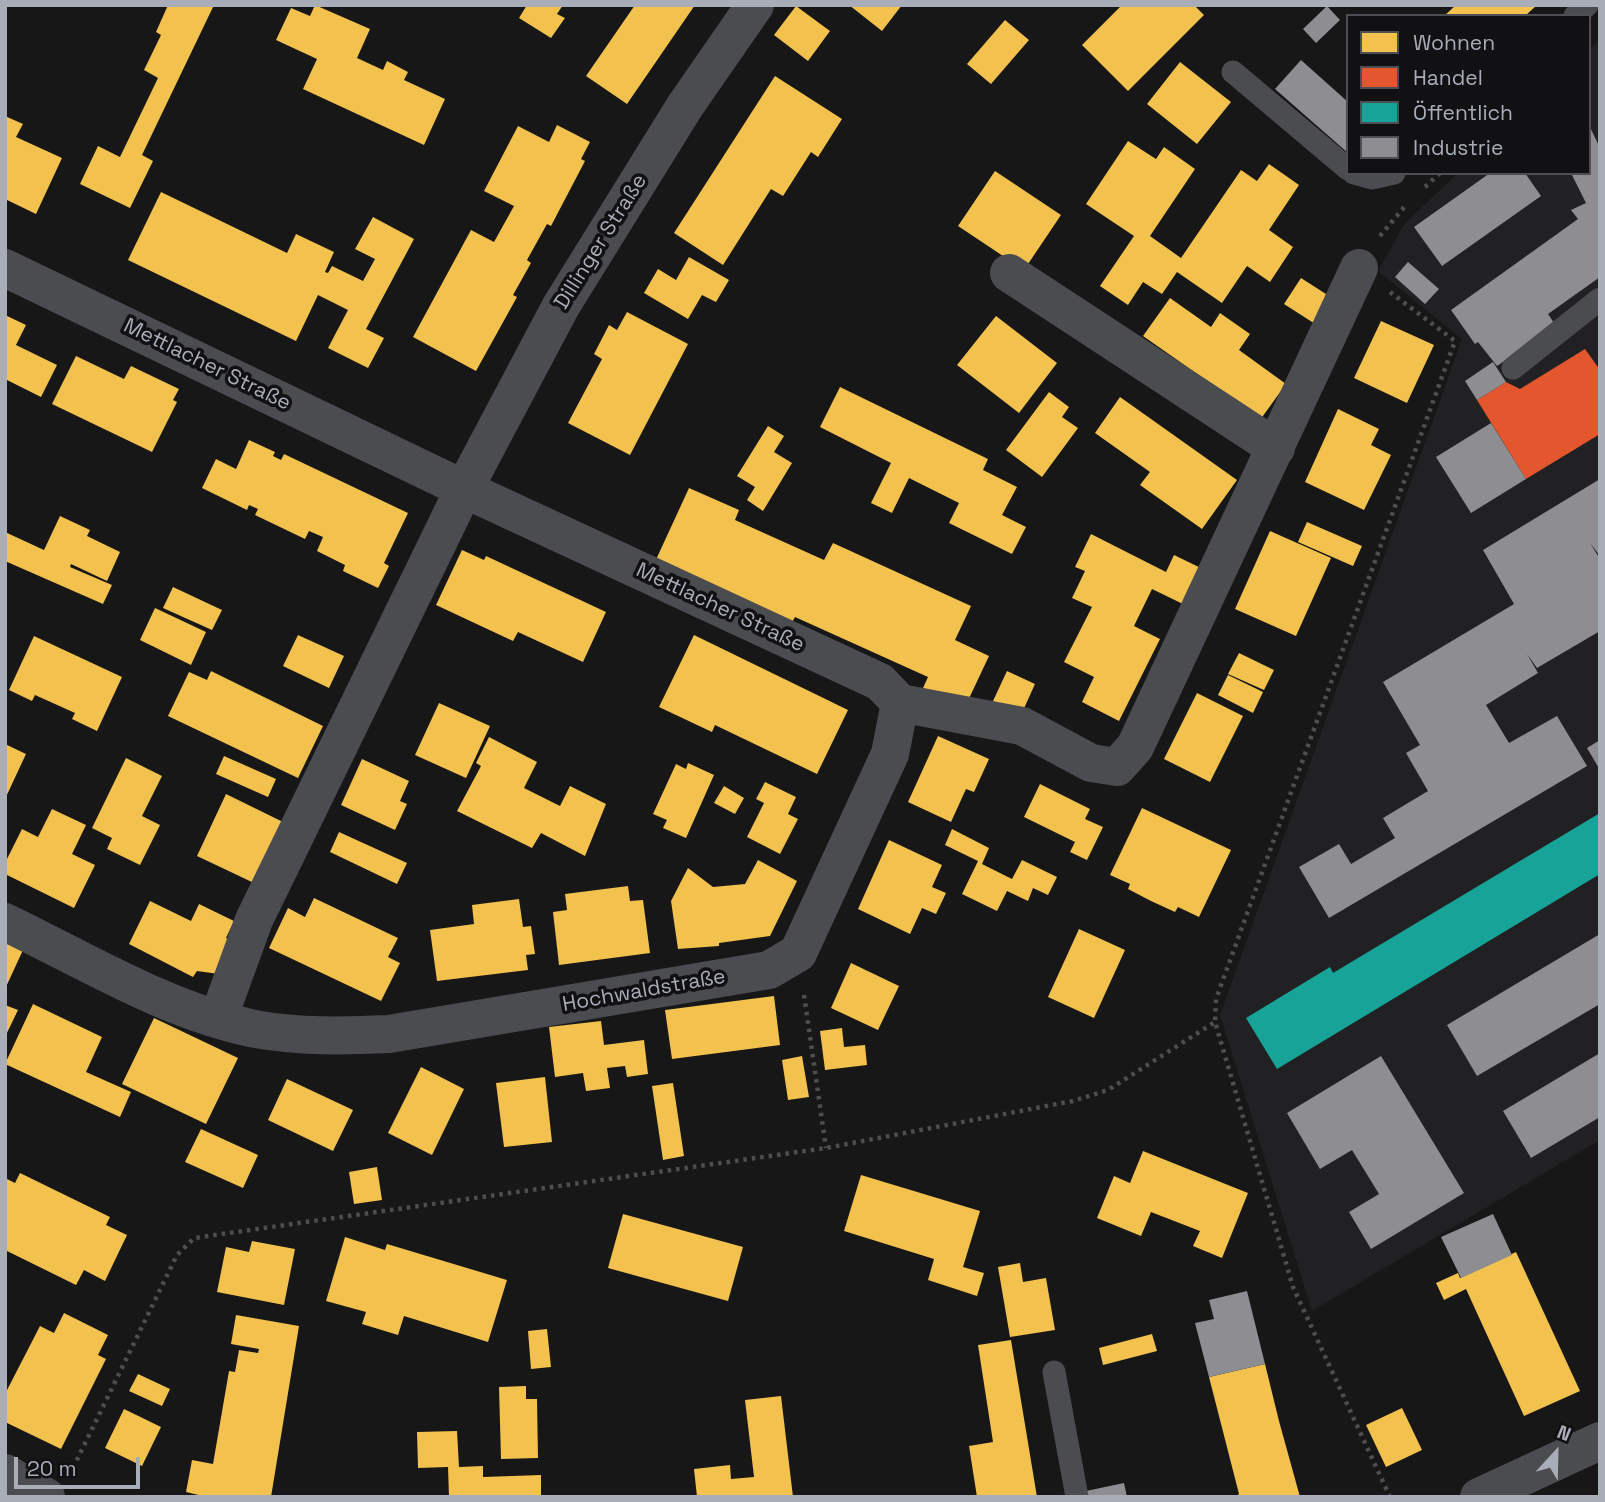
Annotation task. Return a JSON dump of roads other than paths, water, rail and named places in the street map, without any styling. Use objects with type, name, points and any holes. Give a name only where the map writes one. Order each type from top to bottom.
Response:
[{"type":"street","name":"Dillinger Straße","points":[[464,489],[561,306],[685,106],[755,5]]},
{"type":"street","name":"Mettlacher Straße","points":[[5,268],[464,489],[880,682],[900,703]]},
{"type":"street","points":[[900,703],[1022,726],[1091,763],[1118,767],[1135,747],[1359,268]]},
{"type":"street","points":[[1009,273],[1276,448]]},
{"type":"street","points":[[218,1019],[254,920],[464,489]]},
{"type":"street","name":"Hochwaldstraße","points":[[5,922],[181,1007],[256,1029],[335,1037],[389,1034],[769,970],[798,953],[890,754],[900,703]]},
{"type":"street","points":[[1479,1497],[1600,1441]]},
{"type":"street","points":[[5,1473],[58,1485]]},
{"type":"lane","points":[[1233,72],[1346,167]]},
{"type":"lane","points":[[1361,175],[1372,178],[1385,175]]},
{"type":"lane","points":[[1513,368],[1600,299]]},
{"type":"lane","points":[[1054,1372],[1077,1497]]}]
